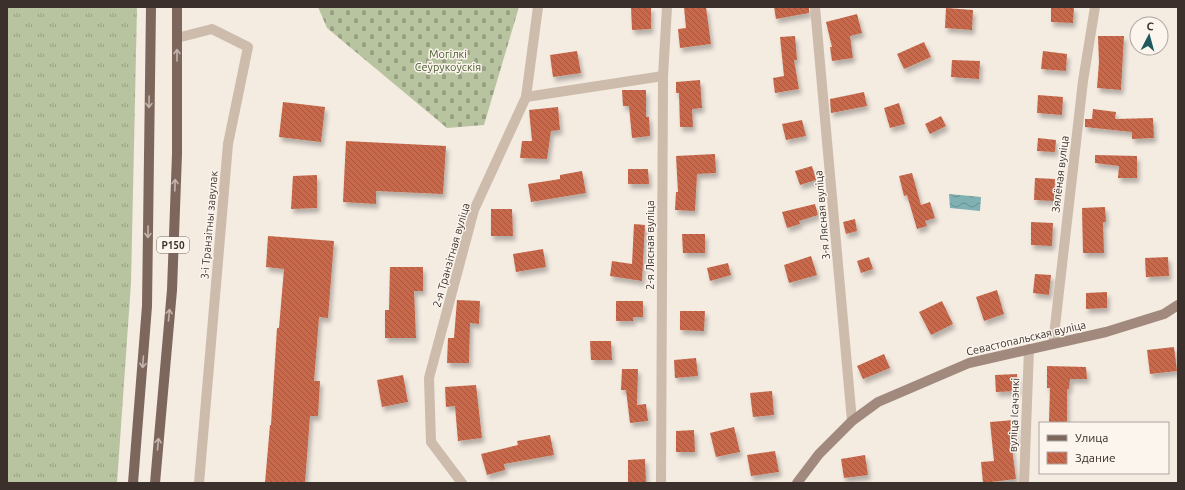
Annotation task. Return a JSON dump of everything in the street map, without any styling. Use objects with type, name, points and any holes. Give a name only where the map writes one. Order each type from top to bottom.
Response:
[{"type":"main road","name":"Р150","points":[[133,483],[147,306],[151,7]]},
{"type":"main road","name":"Р150","points":[[155,483],[172,290],[176,154],[177,7]]},
{"type":"street","name":"2-я Транзітная вуліца","points":[[462,483],[431,442],[429,378],[474,210],[526,97],[538,7]]},
{"type":"street","name":"2-я Лясная вуліца","points":[[662,483],[664,76],[667,7]]},
{"type":"street","name":"3-я Лясная вуліца","points":[[815,7],[852,421]]},
{"type":"street","name":"Зялёная вуліца","points":[[1053,344],[1082,89],[1095,7]]},
{"type":"street","name":"3-і Транзітны завулак","points":[[177,38],[212,29],[248,47],[228,144],[200,483]]},
{"type":"street","points":[[526,97],[664,76]]},
{"type":"street","name":"Севастопальская вуліца","points":[[797,483],[819,454],[852,421],[878,402],[969,363],[1120,327],[1164,314],[1178,305]]},
{"type":"street","name":"вуліца Ісачэнкі","points":[[1024,483],[1029,349]]},
{"type":"green space","points":[[7,7],[137,7],[131,283],[117,483],[7,483]]},
{"type":"green space","name":"Могілкі Сеўрукоўскія","points":[[318,7],[519,7],[484,125],[447,128],[327,28]]},
{"type":"water","points":[[949,194],[981,197],[980,211],[950,208]]},
{"type":"building","points":[[631,7],[651,7],[651,29],[632,30]]},
{"type":"building","points":[[684,7],[706,7],[711,44],[680,48],[678,29],[686,28]]},
{"type":"building","points":[[774,7],[809,7],[809,13],[776,19]]},
{"type":"building","points":[[1051,7],[1074,7],[1073,23],[1051,22]]},
{"type":"building","points":[[946,8],[973,10],[972,30],[945,28]]},
{"type":"building","points":[[857,14],[862,33],[850,36],[853,58],[832,61],[830,47],[832,47],[826,22]]},
{"type":"building","points":[[795,36],[797,60],[794,60],[799,89],[775,93],[773,78],[784,76],[780,37]]},
{"type":"building","points":[[1098,36],[1124,36],[1121,90],[1097,88],[1099,62]]},
{"type":"building","points":[[924,42],[931,57],[904,69],[897,54]]},
{"type":"building","points":[[577,51],[581,73],[553,77],[550,55]]},
{"type":"building","points":[[1043,51],[1067,54],[1066,71],[1041,69]]},
{"type":"building","points":[[952,60],[980,61],[979,79],[951,77]]},
{"type":"building","points":[[700,80],[702,108],[692,109],[693,127],[680,127],[679,93],[676,93],[676,82]]},
{"type":"building","points":[[622,90],[646,90],[646,117],[649,117],[650,136],[632,138],[629,106],[623,106]]},
{"type":"building","points":[[864,92],[867,106],[831,113],[830,99]]},
{"type":"building","points":[[1038,95],[1063,97],[1062,115],[1037,113]]},
{"type":"building","points":[[283,102],[325,107],[321,142],[279,137]]},
{"type":"building","points":[[899,103],[905,124],[890,128],[884,108]]},
{"type":"building","points":[[558,107],[560,130],[551,131],[547,159],[520,158],[522,141],[532,141],[529,110]]},
{"type":"building","points":[[1093,109],[1116,112],[1115,119],[1153,118],[1154,138],[1132,139],[1132,132],[1085,127],[1085,119],[1092,119]]},
{"type":"building","points":[[941,116],[946,126],[930,134],[925,124]]},
{"type":"building","points":[[802,120],[806,136],[786,140],[782,124]]},
{"type":"building","points":[[1038,138],[1056,140],[1055,152],[1037,151]]},
{"type":"building","points":[[346,141],[446,146],[443,194],[376,191],[376,204],[343,202]]},
{"type":"building","points":[[715,154],[716,173],[697,174],[695,211],[675,210],[676,192],[678,192],[676,156]]},
{"type":"building","points":[[1095,155],[1137,156],[1137,178],[1118,178],[1119,166],[1095,163]]},
{"type":"building","points":[[812,166],[816,180],[800,185],[795,171]]},
{"type":"building","points":[[628,169],[648,169],[649,184],[628,184]]},
{"type":"building","points":[[582,171],[586,193],[531,202],[528,184],[560,179],[560,175]]},
{"type":"building","points":[[912,173],[921,205],[930,202],[935,218],[925,221],[927,226],[917,229],[907,195],[904,196],[899,176]]},
{"type":"building","points":[[317,175],[317,208],[291,209],[293,176]]},
{"type":"building","points":[[1035,178],[1055,179],[1054,201],[1034,200]]},
{"type":"building","points":[[815,204],[818,215],[799,221],[800,224],[787,228],[782,212]]},
{"type":"building","points":[[1105,207],[1106,222],[1103,222],[1104,253],[1083,253],[1082,208]]},
{"type":"building","points":[[491,209],[512,209],[513,236],[491,236]]},
{"type":"building","points":[[855,219],[857,231],[846,234],[843,222]]},
{"type":"building","points":[[1031,222],[1053,223],[1052,246],[1031,245]]},
{"type":"building","points":[[634,224],[645,225],[642,281],[610,276],[612,261],[632,264]]},
{"type":"building","points":[[682,234],[705,234],[705,253],[683,253]]},
{"type":"building","points":[[268,236],[334,241],[328,318],[319,317],[314,381],[320,381],[318,416],[310,416],[305,483],[265,483],[271,425],[277,328],[279,328],[284,269],[266,267]]},
{"type":"building","points":[[543,249],[546,267],[516,272],[513,254]]},
{"type":"building","points":[[811,256],[817,275],[789,283],[784,265]]},
{"type":"building","points":[[869,257],[873,269],[861,273],[857,261]]},
{"type":"building","points":[[1168,257],[1169,276],[1146,277],[1145,258]]},
{"type":"building","points":[[728,263],[731,275],[710,281],[707,268]]},
{"type":"building","points":[[390,267],[423,267],[423,291],[414,291],[416,338],[385,338],[385,310],[389,310]]},
{"type":"building","points":[[1035,274],[1051,275],[1049,295],[1033,293]]},
{"type":"building","points":[[997,290],[1004,314],[984,321],[976,297]]},
{"type":"building","points":[[1107,292],[1107,308],[1086,309],[1086,293]]},
{"type":"building","points":[[457,300],[480,301],[479,324],[470,323],[469,363],[447,363],[448,338],[454,338]]},
{"type":"building","points":[[616,301],[643,301],[643,317],[633,317],[633,321],[616,321]]},
{"type":"building","points":[[942,301],[953,324],[931,335],[919,312]]},
{"type":"building","points":[[680,311],[705,311],[704,331],[680,330]]},
{"type":"building","points":[[590,341],[611,341],[612,360],[591,360]]},
{"type":"building","points":[[1174,347],[1177,371],[1150,374],[1147,350]]},
{"type":"building","points":[[884,354],[890,368],[863,379],[857,366]]},
{"type":"building","points":[[696,358],[698,376],[675,378],[674,360]]},
{"type":"building","points":[[1047,366],[1086,367],[1087,379],[1070,379],[1069,389],[1067,389],[1067,422],[1049,422],[1050,388],[1047,388]]},
{"type":"building","points":[[622,369],[638,369],[637,405],[646,404],[648,421],[630,423],[626,390],[621,390]]},
{"type":"building","points":[[1017,374],[1018,391],[996,392],[995,375]]},
{"type":"building","points":[[403,375],[408,402],[382,407],[377,380]]},
{"type":"building","points":[[476,385],[482,438],[458,441],[455,406],[446,407],[445,387]]},
{"type":"building","points":[[772,391],[774,415],[753,417],[750,393]]},
{"type":"building","points":[[1014,420],[1016,441],[1011,442],[1016,479],[983,483],[981,462],[994,461],[990,422]]},
{"type":"building","points":[[734,427],[740,452],[716,457],[710,433]]},
{"type":"building","points":[[694,430],[695,452],[676,452],[676,431]]},
{"type":"building","points":[[550,435],[554,455],[504,464],[505,470],[487,475],[481,454],[518,445],[517,441]]},
{"type":"building","points":[[775,451],[779,472],[751,476],[747,455]]},
{"type":"building","points":[[865,455],[868,475],[844,478],[841,459]]},
{"type":"building","points":[[645,459],[646,483],[628,483],[628,460]]}]
